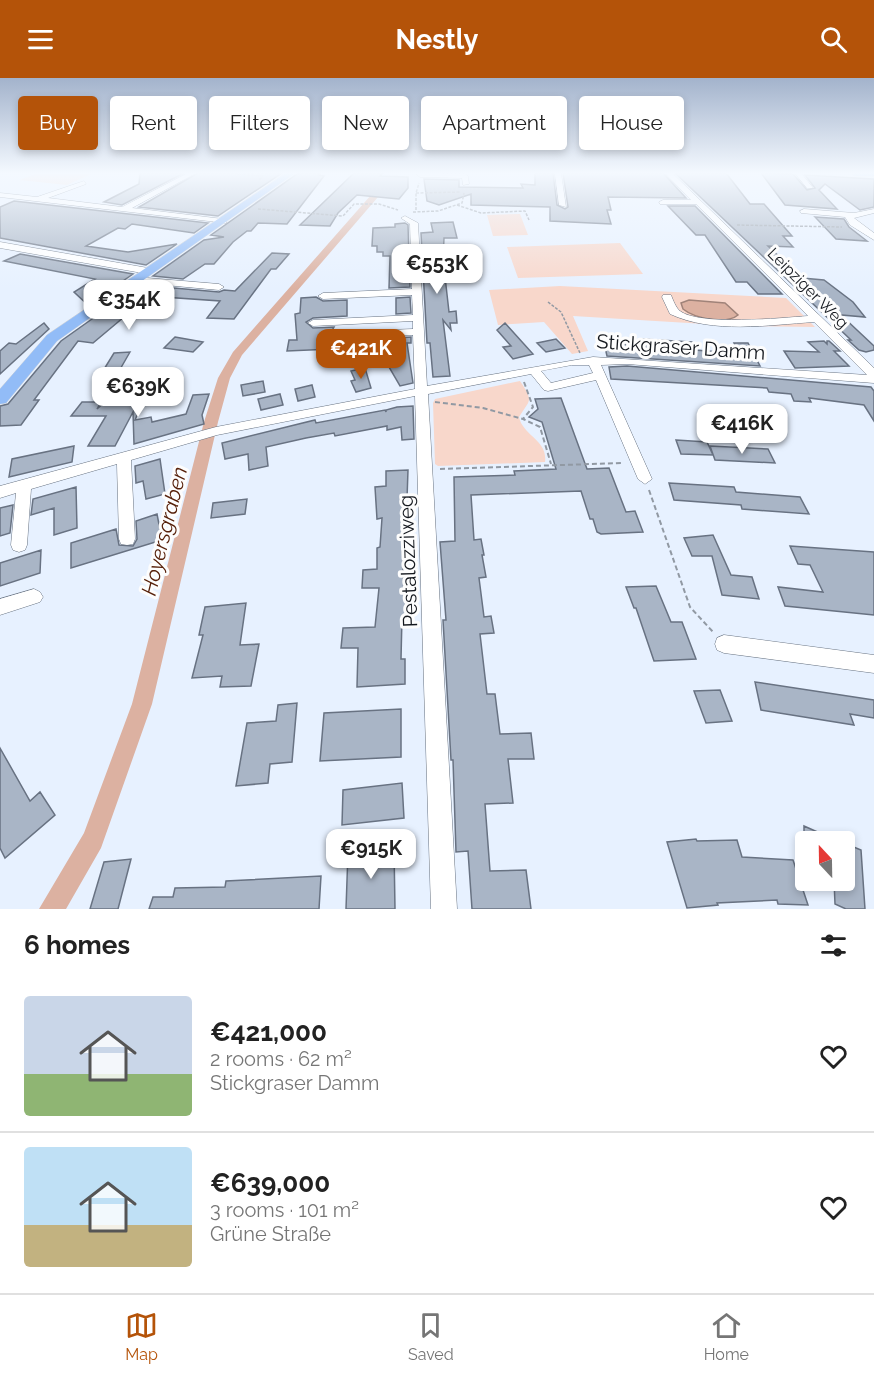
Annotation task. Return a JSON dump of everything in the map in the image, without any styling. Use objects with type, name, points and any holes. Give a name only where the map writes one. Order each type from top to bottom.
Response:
[{"type":"main road","points":[[0,399],[52,338],[236,212]]},
{"type":"street","points":[[147,212],[223,221]]},
{"type":"street","name":"Leipziger Weg","points":[[708,212],[874,377]]},
{"type":"street","points":[[813,212],[850,215],[869,212]]},
{"type":"street","points":[[850,215],[849,219],[874,237]]},
{"type":"street","name":"Pestalozziweg","points":[[412,217],[423,395],[444,909]]},
{"type":"street","points":[[0,245],[148,271]]},
{"type":"street","points":[[135,280],[219,287]]},
{"type":"street","points":[[322,296],[417,292]]},
{"type":"street","points":[[667,297],[674,312],[691,320],[749,323],[818,319]]},
{"type":"street","points":[[743,310],[749,323]]},
{"type":"street","points":[[313,323],[317,325],[418,325]]},
{"type":"street","points":[[337,335],[418,325]]},
{"type":"street","points":[[589,360],[600,375],[645,479]]},
{"type":"street","name":"Stickgraser Damm","points":[[0,492],[210,432],[423,395],[516,372],[589,360],[874,377]]},
{"type":"street","points":[[533,369],[548,387],[600,375]]},
{"type":"street","points":[[124,457],[127,539]]},
{"type":"street","points":[[19,545],[24,485]]},
{"type":"street","points":[[0,607],[34,597]]},
{"type":"street","points":[[724,644],[874,664]]},
{"type":"path","points":[[290,212],[344,216],[348,212]]},
{"type":"path","points":[[403,212],[412,217],[435,212]]},
{"type":"path","points":[[412,217],[413,212]]},
{"type":"path","points":[[477,212],[508,212]]},
{"type":"path","points":[[525,212],[529,220]]},
{"type":"path","points":[[722,225],[862,227]]},
{"type":"path","points":[[548,302],[561,312],[589,360]]},
{"type":"path","points":[[516,372],[527,386],[533,407],[523,419]]},
{"type":"path","points":[[423,395],[483,408],[523,419],[540,427],[551,464]]},
{"type":"path","points":[[532,423],[536,419]]},
{"type":"path","points":[[426,470],[638,462]]},
{"type":"path","points":[[645,479],[690,607],[724,644]]},
{"type":"shaded area","points":[[520,214],[528,235],[493,236],[487,215]]},
{"type":"shaded area","points":[[620,243],[643,274],[518,278],[507,247]]},
{"type":"shaded area","points":[[560,286],[786,298],[815,327],[738,326],[573,316],[588,351],[572,354],[544,322],[498,325],[489,290]]},
{"type":"shaded area","points":[[689,300],[725,303],[738,315],[726,320],[702,317],[683,309],[681,303]]},
{"type":"shaded area","points":[[520,381],[529,400],[519,417],[525,429],[543,448],[545,462],[438,466],[435,464],[433,403],[435,399]]},
{"type":"building","points":[[0,212],[109,212],[208,223],[194,233],[132,224],[125,229],[118,228],[86,246],[128,252],[177,244],[146,265],[0,238]]},
{"type":"building","points":[[181,212],[224,212],[218,216]]},
{"type":"building","points":[[244,212],[296,212],[287,224],[258,223],[251,231],[247,231],[233,242],[214,264],[205,264],[183,279],[153,276],[204,240],[224,237],[211,235]]},
{"type":"building","points":[[314,212],[339,212],[330,226],[300,225]]},
{"type":"building","points":[[550,212],[608,212],[611,224],[550,221]]},
{"type":"building","points":[[674,212],[701,212],[782,294],[758,294],[747,282],[736,282],[705,235],[696,235]]},
{"type":"building","points":[[716,212],[771,212],[792,236],[783,236],[793,247],[768,246],[802,278],[824,280],[853,302],[865,317],[841,315],[874,346],[874,350],[866,352],[859,350],[848,340],[851,340]]},
{"type":"building","points":[[815,217],[844,219],[849,227],[867,241],[836,239]]},
{"type":"building","points":[[453,222],[457,238],[444,238],[443,259],[449,312],[456,311],[457,323],[450,323],[451,330],[443,320],[450,376],[433,377],[430,343],[427,343],[421,233],[433,232],[431,223]]},
{"type":"building","points":[[395,224],[408,225],[410,287],[389,288],[390,256],[383,256],[383,252],[377,252],[377,246],[372,246],[373,228],[395,227]]},
{"type":"building","points":[[272,253],[289,254],[276,269],[271,269],[234,319],[207,318],[220,301],[163,297],[164,293],[157,297],[149,296],[93,343],[78,341],[34,400],[39,400],[21,425],[0,426],[0,406],[8,404],[61,341],[140,285],[219,292],[235,291]]},
{"type":"building","points":[[20,254],[133,274],[88,305],[74,292],[95,279],[4,261]]},
{"type":"building","points":[[316,297],[323,301],[347,300],[347,316],[313,318],[306,322],[313,328],[334,327],[330,334],[333,338],[332,349],[287,351],[289,340],[297,340],[295,314],[300,313],[301,298]]},
{"type":"building","points":[[410,297],[411,313],[396,314],[396,298]]},
{"type":"building","points":[[44,323],[49,329],[0,374],[0,351],[9,343],[16,344]]},
{"type":"building","points":[[505,323],[533,354],[513,359],[503,347],[511,346],[497,330]]},
{"type":"building","points":[[175,337],[203,342],[193,352],[164,348]]},
{"type":"building","points":[[411,337],[411,343],[407,343],[413,383],[400,386],[382,355],[381,339]]},
{"type":"building","points":[[556,339],[565,348],[546,352],[537,343]]},
{"type":"building","points":[[641,339],[692,342],[695,350],[720,352],[739,352],[734,343],[748,343],[760,366],[607,356],[604,343],[643,345]]},
{"type":"building","points":[[824,341],[827,344],[829,341],[840,351],[834,351],[849,366],[795,368],[784,351],[819,352],[808,342]]},
{"type":"building","points":[[130,352],[115,378],[98,379],[114,353]]},
{"type":"building","points":[[627,366],[871,387],[874,391],[874,421],[864,405],[809,398],[811,402],[794,401],[791,394],[769,392],[767,388],[611,379],[609,367]]},
{"type":"building","points":[[365,368],[371,388],[356,392],[351,381],[355,380],[351,371]]},
{"type":"building","points":[[263,381],[265,392],[243,396],[241,385]]},
{"type":"building","points":[[312,385],[315,397],[298,401],[295,389]]},
{"type":"building","points":[[149,389],[135,420],[151,417],[152,422],[186,414],[193,395],[209,394],[202,415],[204,424],[134,444],[133,412],[115,446],[88,446],[106,416],[71,416],[82,402],[101,402],[97,409],[105,402],[115,402],[121,391]]},
{"type":"building","points":[[280,394],[283,405],[261,410],[258,399]]},
{"type":"building","points":[[561,398],[587,469],[609,468],[626,512],[635,511],[643,532],[601,534],[597,532],[581,491],[471,495],[474,540],[481,539],[484,555],[482,555],[486,577],[479,578],[484,617],[491,616],[494,633],[480,634],[487,694],[495,694],[500,734],[531,733],[534,759],[508,759],[513,803],[485,804],[490,871],[526,870],[531,909],[472,909],[468,851],[456,852],[453,760],[451,760],[443,620],[446,620],[440,542],[455,541],[454,477],[515,475],[514,471],[556,469],[542,422],[529,417],[538,409],[535,399]]},
{"type":"building","points":[[413,406],[414,439],[402,440],[401,427],[387,430],[387,426],[335,436],[334,433],[266,447],[268,466],[249,470],[248,454],[225,459],[222,443],[315,420],[316,423]]},
{"type":"building","points":[[676,440],[707,442],[713,455],[681,454]]},
{"type":"building","points":[[74,446],[72,462],[9,477],[12,459]]},
{"type":"building","points":[[710,446],[768,449],[775,463],[715,460]]},
{"type":"building","points":[[160,459],[165,494],[146,499],[143,481],[136,483],[135,466]]},
{"type":"building","points":[[408,470],[406,517],[404,517],[402,539],[404,597],[406,597],[405,617],[402,617],[401,659],[405,659],[405,684],[357,687],[358,648],[341,648],[343,628],[375,627],[379,588],[362,588],[363,570],[377,569],[377,548],[380,547],[382,518],[377,519],[375,487],[386,486],[386,471]]},
{"type":"building","points":[[669,483],[734,487],[736,492],[800,497],[809,514],[742,509],[741,505],[674,500]]},
{"type":"building","points":[[76,487],[77,528],[54,535],[54,508],[31,515],[33,499]]},
{"type":"building","points":[[247,499],[245,514],[211,518],[213,503]]},
{"type":"building","points":[[13,505],[10,533],[0,536],[0,508]]},
{"type":"building","points":[[157,514],[162,540],[71,568],[71,543],[116,529],[119,545],[133,546],[137,539],[136,521]]},
{"type":"building","points":[[713,535],[731,575],[752,577],[759,599],[722,595],[712,556],[692,556],[684,538]]},
{"type":"building","points":[[790,546],[874,552],[874,615],[785,606],[778,587],[823,592],[810,565],[798,564]]},
{"type":"building","points":[[41,550],[40,573],[0,586],[0,563]]},
{"type":"building","points":[[656,586],[671,622],[682,622],[696,659],[654,661],[636,608],[634,608],[626,587]]},
{"type":"building","points":[[246,603],[240,645],[259,644],[251,686],[220,687],[222,676],[192,678],[203,635],[199,635],[205,607]]},
{"type":"building","points":[[755,682],[874,700],[874,718],[850,714],[854,725],[761,710]]},
{"type":"building","points":[[720,690],[732,721],[706,723],[694,691]]},
{"type":"building","points":[[297,703],[292,762],[270,764],[268,783],[236,786],[247,723],[276,721],[278,705]]},
{"type":"building","points":[[401,709],[401,757],[320,761],[324,713]]},
{"type":"building","points":[[0,748],[30,801],[40,792],[55,815],[5,858],[0,848]]},
{"type":"building","points":[[402,783],[404,818],[342,825],[343,790]]},
{"type":"building","points":[[804,826],[815,831],[804,831]]},
{"type":"building","points":[[696,839],[697,841],[737,840],[742,857],[793,860],[795,891],[803,891],[808,905],[778,904],[777,900],[717,903],[718,905],[687,908],[667,842]]},
{"type":"building","points":[[394,848],[395,909],[346,909],[348,852]]},
{"type":"building","points":[[855,848],[861,850],[865,909],[846,909],[835,904],[834,891],[855,891]]},
{"type":"building","points":[[131,859],[118,909],[90,909],[104,862]]},
{"type":"building","points":[[321,876],[319,909],[149,909],[153,897],[173,897],[175,888],[225,887],[226,881]]},
{"type":"waterway","name":"Hoyersgraben","points":[[52,909],[93,840],[142,704],[211,422],[224,378],[237,354],[361,212]]}]
